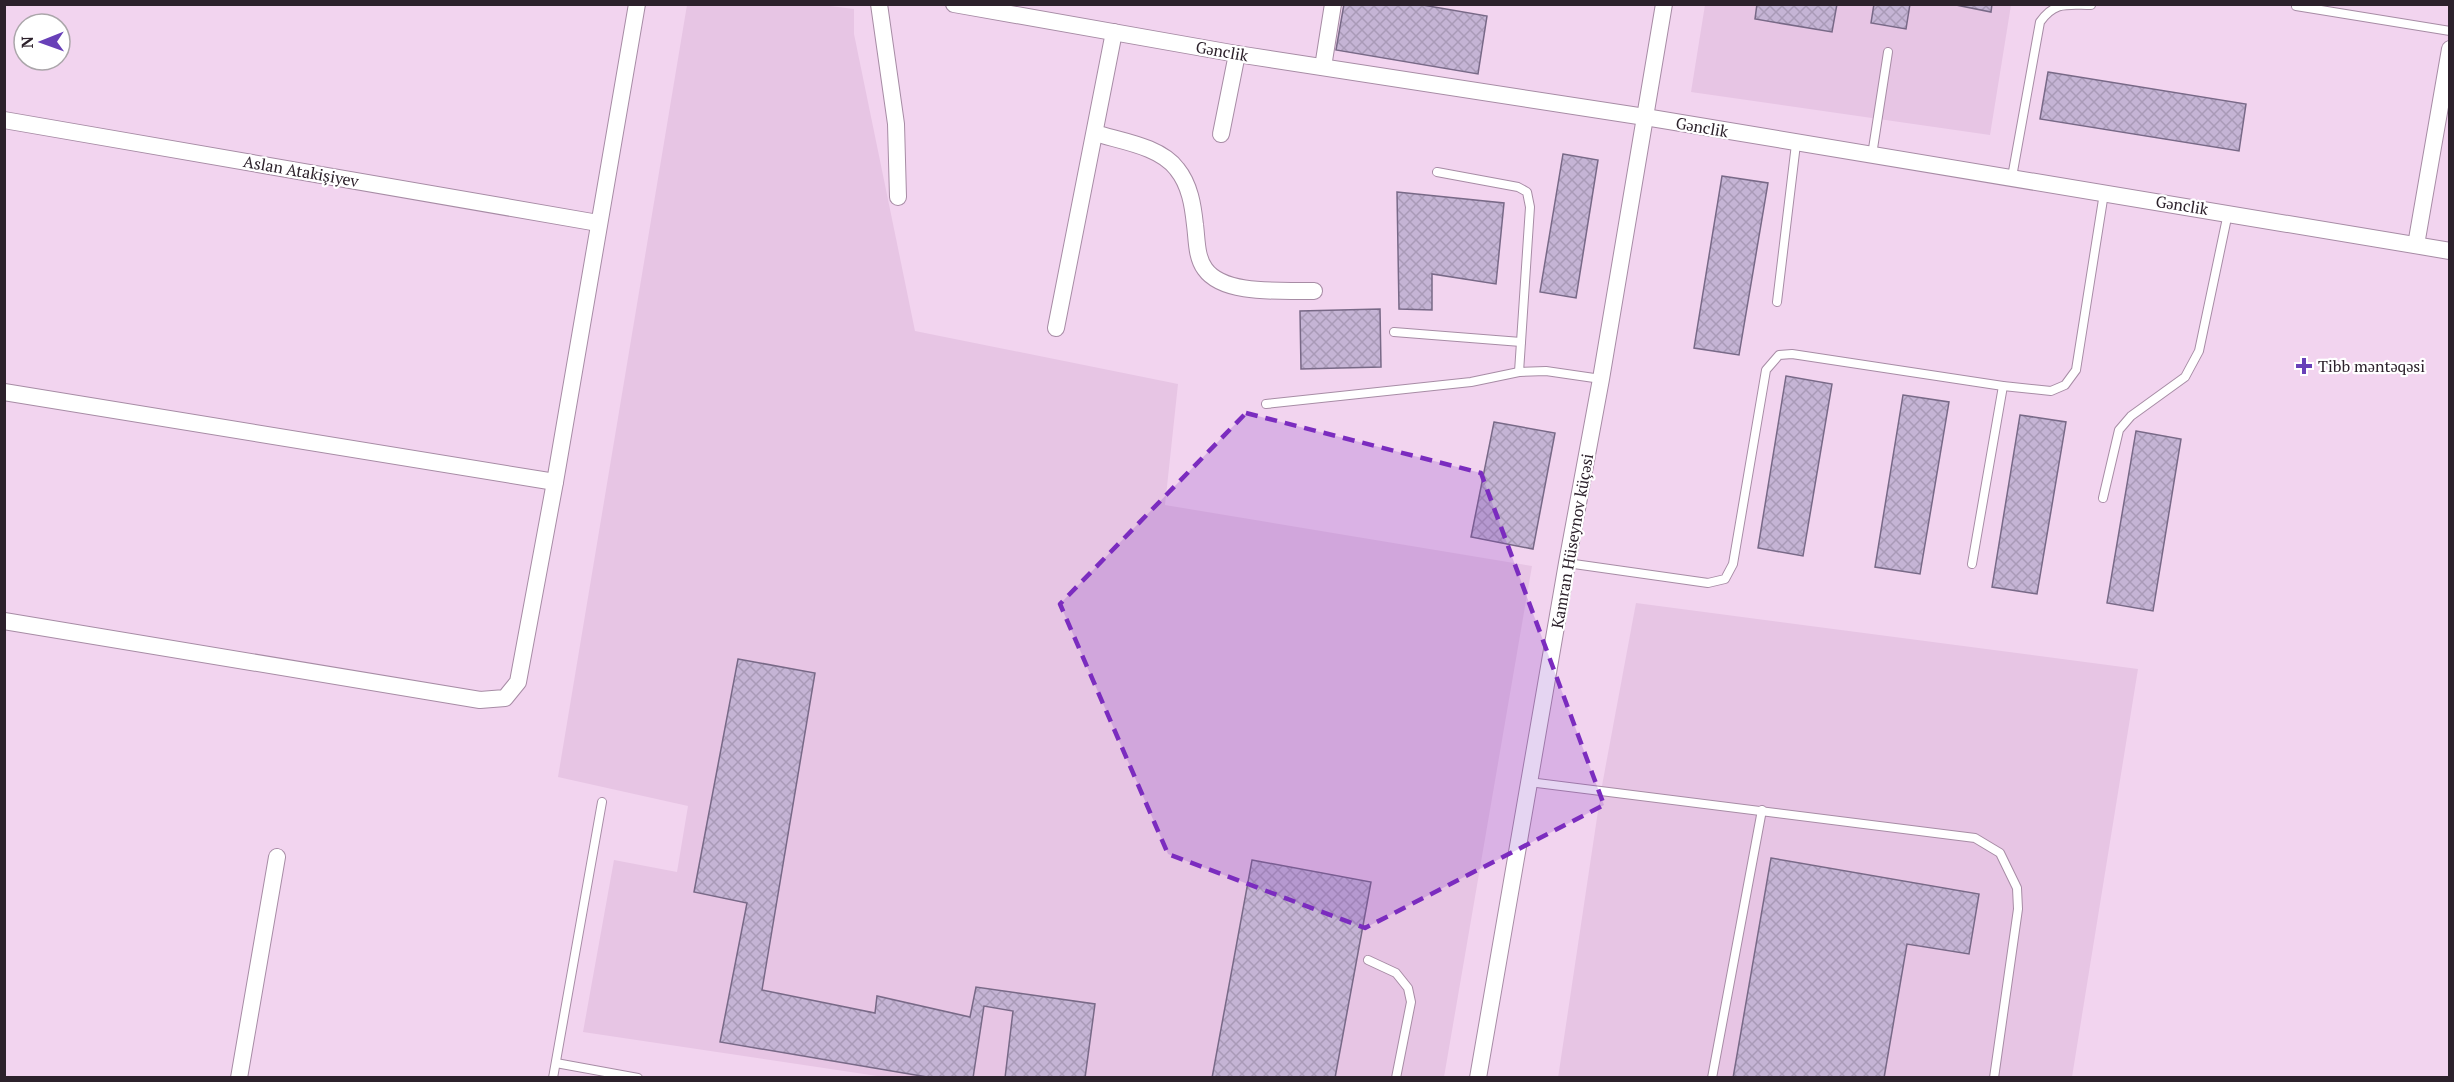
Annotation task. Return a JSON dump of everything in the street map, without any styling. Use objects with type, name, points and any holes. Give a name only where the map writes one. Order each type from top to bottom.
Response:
[{"type":"street","points":[[4,621],[480,700],[505,698],[518,682],[555,482],[637,4]]},
{"type":"street","points":[[879,4],[896,124],[898,197]]},
{"type":"street","name":"Gənclik","points":[[954,4],[1237,54],[1645,117],[1796,144],[2104,192],[2450,251]]},
{"type":"street","points":[[1323,67],[1333,4]]},
{"type":"street","name":"Kamran Hüseynov küçəsi","points":[[1478,1077],[1601,379],[1664,4]]},
{"type":"street","points":[[1056,328],[1114,32]]},
{"type":"street","points":[[2416,245],[2450,49]]},
{"type":"street","points":[[1221,134],[1237,54]]},
{"type":"street","name":"Aslan Atakişiyev","points":[[4,120],[598,222]]},
{"type":"street","points":[[1095,133],[1154,151],[1177,167],[1187,185],[1194,211],[1198,252],[1204,269],[1216,280],[1231,286],[1261,290],[1314,291]]},
{"type":"street","points":[[4,392],[555,482]]},
{"type":"street","points":[[239,1077],[278,857]]},
{"type":"lane","points":[[2012,177],[2040,22],[2048,10],[2057,6],[2091,5]]},
{"type":"lane","points":[[2296,6],[2450,31]]},
{"type":"lane","points":[[1872,155],[1888,52]]},
{"type":"lane","points":[[1777,302],[1796,144]]},
{"type":"lane","points":[[1437,172],[1518,187],[1527,192],[1530,207],[1519,372]]},
{"type":"lane","points":[[1567,563],[1707,583],[1725,579],[1733,564],[1766,370],[1779,355],[1792,354],[2003,386],[2051,391],[2065,385],[2076,370],[2104,192]]},
{"type":"lane","points":[[2103,498],[2119,429],[2131,416],[2185,377],[2199,351],[2228,213]]},
{"type":"lane","points":[[1394,332],[1521,342]]},
{"type":"lane","points":[[1266,404],[1471,382],[1519,372],[1546,370],[1601,379]]},
{"type":"lane","points":[[1972,564],[2003,386]]},
{"type":"lane","points":[[1529,782],[1975,838],[2000,853],[2018,888],[2018,909],[1994,1077]]},
{"type":"lane","points":[[553,1077],[602,802]]},
{"type":"lane","points":[[1712,1077],[1762,810]]},
{"type":"lane","points":[[1368,960],[1396,973],[1408,988],[1411,1002],[1396,1077]]},
{"type":"lane","points":[[556,1063],[638,1077]]},
{"type":"highlighted area","points":[[1246,413],[1481,473],[1604,805],[1365,928],[1168,854],[1060,604]]},
{"type":"shaded area","points":[[814,4],[854,9],[854,34],[915,331],[1178,384],[1165,505],[1532,566],[1444,1077],[884,1077],[583,1032],[614,860],[677,872],[688,806],[558,777],[687,5]]},
{"type":"shaded area","points":[[1705,5],[2011,5],[1990,135],[1691,92]]},
{"type":"shaded area","points":[[1636,603],[2138,669],[2072,1077],[1558,1078],[1601,791]]},
{"type":"building","points":[[1344,4],[1417,4],[1487,16],[1478,74],[1336,50]]},
{"type":"building","points":[[1757,4],[1837,4],[1832,32],[1755,19]]},
{"type":"building","points":[[1874,4],[1910,4],[1906,29],[1871,23]]},
{"type":"building","points":[[1951,4],[1992,4],[1991,12]]},
{"type":"building","points":[[2048,72],[2246,104],[2239,151],[2040,119]]},
{"type":"building","points":[[1563,154],[1598,160],[1576,298],[1540,292]]},
{"type":"building","points":[[1722,176],[1768,183],[1739,355],[1694,348]]},
{"type":"building","points":[[1397,192],[1504,203],[1496,284],[1432,274],[1432,310],[1399,309]]},
{"type":"building","points":[[1380,309],[1381,367],[1301,369],[1300,311]]},
{"type":"building","points":[[1786,376],[1832,384],[1803,556],[1758,548]]},
{"type":"building","points":[[1903,395],[1949,402],[1920,574],[1875,567]]},
{"type":"building","points":[[2020,415],[2066,422],[2037,594],[1992,587]]},
{"type":"building","points":[[1494,422],[1555,433],[1533,549],[1471,537]]},
{"type":"building","points":[[2136,431],[2181,439],[2153,611],[2107,603]]},
{"type":"building","points":[[738,659],[815,673],[762,990],[875,1013],[877,996],[970,1017],[976,987],[1095,1004],[1085,1078],[1005,1078],[1013,1011],[984,1006],[973,1078],[933,1078],[720,1042],[747,903],[694,892]]},
{"type":"building","points":[[1771,858],[1979,894],[1969,954],[1907,944],[1884,1078],[1733,1078]]},
{"type":"building","points":[[1252,860],[1371,882],[1335,1078],[1212,1078]]},
{"type":"place","name":"Tibb məntəqəsi","points":[[2304,366]]}]
